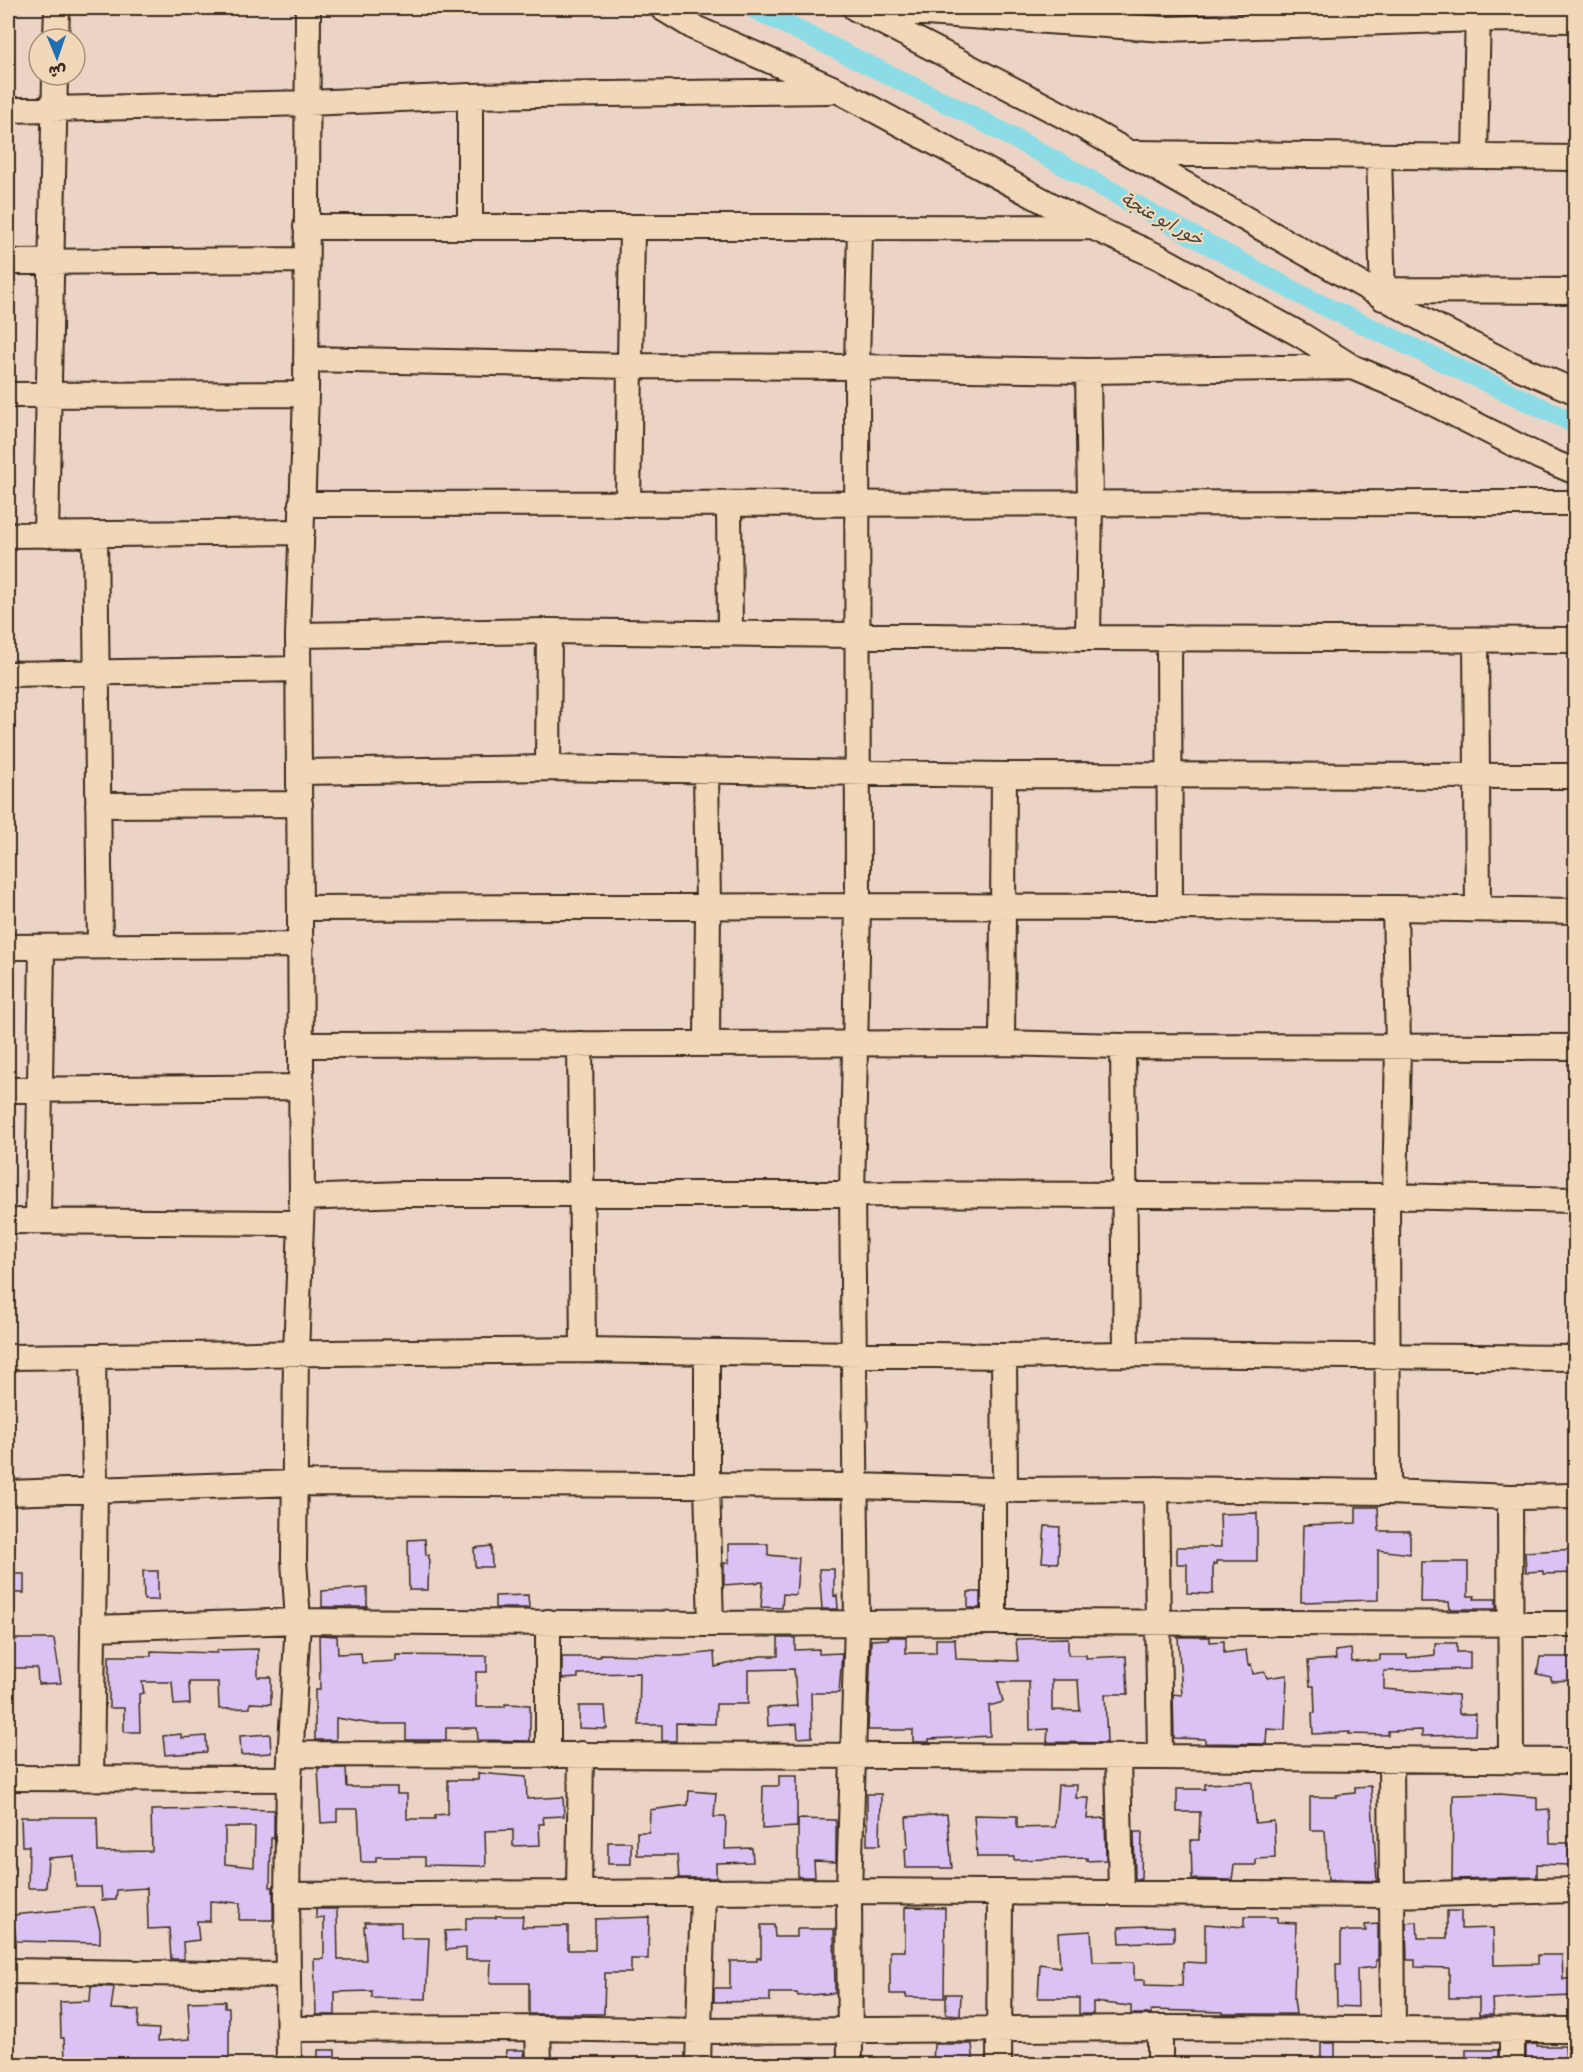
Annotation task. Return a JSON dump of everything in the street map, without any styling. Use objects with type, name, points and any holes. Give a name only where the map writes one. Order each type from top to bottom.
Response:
[{"type":"street","points":[[56,27],[57,8]]},
{"type":"street","points":[[289,2064],[286,1895],[297,1621],[294,1560],[296,1353],[302,1198],[303,1045],[298,635],[306,394],[308,8]]},
{"type":"street","points":[[662,8],[694,28],[839,91],[1092,227],[1159,257],[1301,335],[1352,367],[1407,390],[1540,457],[1575,472]]},
{"type":"street","points":[[857,8],[1166,18],[1478,13],[1575,20]]},
{"type":"street","points":[[857,8],[1056,111],[1502,360],[1575,392]]},
{"type":"street","points":[[1475,157],[1478,13]]},
{"type":"street","points":[[46,535],[55,87]]},
{"type":"street","points":[[8,110],[308,103],[470,96],[839,91]]},
{"type":"street","points":[[470,96],[470,226]]},
{"type":"street","points":[[1132,153],[1575,158]]},
{"type":"street","points":[[1379,156],[1383,294]]},
{"type":"street","points":[[306,227],[860,229],[1092,227]]},
{"type":"street","points":[[628,504],[632,228]]},
{"type":"street","points":[[850,2064],[849,1891],[857,1623],[852,1194],[858,906],[856,503],[860,229]]},
{"type":"street","points":[[8,262],[306,260]]},
{"type":"street","points":[[1383,294],[1575,291]]},
{"type":"street","points":[[306,359],[629,366],[1088,371],[1352,367]]},
{"type":"street","points":[[1088,371],[1090,502],[1088,638]]},
{"type":"street","points":[[8,396],[306,394]]},
{"type":"street","points":[[301,504],[1575,503]]},
{"type":"street","points":[[729,505],[730,632]]},
{"type":"street","points":[[8,535],[302,532]]},
{"type":"street","points":[[95,534],[100,946]]},
{"type":"street","points":[[298,635],[549,631],[1088,638],[1575,640]]},
{"type":"street","points":[[548,768],[549,631]]},
{"type":"street","points":[[1169,638],[1170,908]]},
{"type":"street","points":[[1476,640],[1478,909]]},
{"type":"street","points":[[8,674],[299,669]]},
{"type":"street","points":[[300,772],[548,768],[1004,775],[1575,776]]},
{"type":"street","points":[[706,771],[708,906],[706,1043]]},
{"type":"street","points":[[1002,1043],[1004,775]]},
{"type":"street","points":[[98,805],[300,804]]},
{"type":"street","points":[[301,908],[858,906],[1575,911]]},
{"type":"street","points":[[1388,1492],[1391,1197],[1398,1046],[1395,908]]},
{"type":"street","points":[[8,947],[301,945]]},
{"type":"street","points":[[38,1221],[42,947]]},
{"type":"street","points":[[303,1045],[1002,1043],[1123,1046],[1575,1047]]},
{"type":"street","points":[[580,1044],[583,1350]]},
{"type":"street","points":[[1123,1046],[1126,1354]]},
{"type":"street","points":[[8,1090],[301,1088]]},
{"type":"street","points":[[302,1198],[402,1194],[852,1194],[1575,1200]]},
{"type":"street","points":[[8,1221],[301,1223]]},
{"type":"street","points":[[8,1357],[583,1350],[1004,1356],[1126,1354],[1575,1358]]},
{"type":"street","points":[[707,1352],[707,1485],[711,1624]]},
{"type":"street","points":[[91,1779],[95,1489],[93,1356]]},
{"type":"street","points":[[994,1622],[1004,1356]]},
{"type":"street","points":[[8,1493],[295,1483],[1156,1489],[1388,1492],[1510,1497],[1575,1496]]},
{"type":"street","points":[[1156,1489],[1160,1757]]},
{"type":"street","points":[[1510,1497],[1511,1761]]},
{"type":"street","points":[[94,1628],[297,1621],[711,1624],[994,1622],[1575,1624]]},
{"type":"street","points":[[548,1623],[548,1754]]},
{"type":"street","points":[[290,1754],[1575,1761]]},
{"type":"street","points":[[579,1892],[581,1754]]},
{"type":"street","points":[[1118,1758],[1121,1893]]},
{"type":"street","points":[[1391,1760],[1393,2029]]},
{"type":"street","points":[[8,1778],[289,1779]]},
{"type":"street","points":[[286,1895],[849,1891],[1391,1895],[1575,1890]]},
{"type":"street","points":[[999,2064],[1000,1892]]},
{"type":"street","points":[[699,2064],[703,1893]]},
{"type":"street","points":[[8,1971],[287,1975]]},
{"type":"street","points":[[538,2028],[539,2064]]},
{"type":"street","points":[[1160,2028],[1160,2064]]},
{"type":"street","points":[[289,2029],[1575,2030]]},
{"type":"street","points":[[1512,2031],[1512,2064]]},
{"type":"building","points":[[1356,1507],[1378,1507],[1379,1531],[1410,1531],[1410,1554],[1378,1550],[1378,1600],[1301,1602],[1303,1525],[1356,1523]]},
{"type":"building","points":[[1257,1513],[1257,1561],[1216,1561],[1216,1564],[1213,1564],[1213,1594],[1187,1593],[1187,1564],[1177,1564],[1177,1547],[1221,1547],[1220,1514]]},
{"type":"building","points":[[1045,1526],[1060,1527],[1058,1563],[1042,1562]]},
{"type":"building","points":[[425,1539],[426,1555],[429,1555],[428,1590],[409,1590],[408,1540]]},
{"type":"building","points":[[729,1544],[768,1544],[768,1555],[799,1558],[796,1595],[783,1594],[782,1608],[761,1607],[763,1582],[724,1585],[724,1563],[729,1563]]},
{"type":"building","points":[[491,1546],[492,1567],[475,1567],[474,1548]]},
{"type":"building","points":[[1575,1549],[1575,1573],[1526,1572],[1525,1552]]},
{"type":"building","points":[[1421,1562],[1468,1562],[1468,1596],[1475,1596],[1474,1599],[1496,1599],[1496,1609],[1450,1609],[1449,1602],[1420,1602]]},
{"type":"building","points":[[819,1569],[834,1569],[834,1596],[837,1595],[838,1609],[822,1609]]},
{"type":"building","points":[[143,1571],[158,1571],[158,1600],[144,1600]]},
{"type":"building","points":[[8,1574],[24,1574],[24,1593],[8,1593]]},
{"type":"building","points":[[367,1588],[367,1607],[322,1607],[322,1591]]},
{"type":"building","points":[[968,1592],[980,1592],[980,1608],[968,1608]]},
{"type":"building","points":[[528,1595],[529,1608],[495,1608],[495,1596]]},
{"type":"building","points":[[319,1635],[337,1636],[338,1654],[361,1653],[362,1663],[396,1661],[396,1655],[487,1656],[487,1672],[476,1672],[476,1707],[505,1707],[505,1704],[530,1705],[530,1741],[478,1740],[477,1728],[446,1728],[446,1740],[406,1740],[406,1724],[372,1724],[336,1718],[336,1740],[315,1740],[315,1690],[320,1690]]},
{"type":"building","points":[[888,1637],[906,1637],[906,1653],[936,1653],[936,1639],[955,1639],[956,1659],[1018,1661],[1016,1639],[1068,1638],[1068,1655],[1086,1655],[1086,1658],[1126,1656],[1128,1694],[1105,1694],[1107,1743],[1047,1742],[1048,1729],[1030,1730],[1029,1682],[998,1682],[1003,1702],[989,1706],[990,1736],[913,1742],[913,1730],[868,1730],[871,1640],[888,1639]],"holes":[[[1052,1680],[1078,1680],[1080,1711],[1052,1710]]]},
{"type":"building","points":[[1178,1637],[1210,1637],[1210,1642],[1224,1641],[1224,1653],[1246,1650],[1248,1665],[1251,1664],[1253,1674],[1265,1672],[1267,1678],[1287,1675],[1285,1730],[1267,1729],[1266,1744],[1205,1743],[1205,1739],[1174,1738],[1173,1694],[1182,1695]]},
{"type":"building","points":[[778,1638],[795,1638],[795,1650],[819,1649],[819,1654],[842,1653],[839,1693],[811,1693],[812,1737],[798,1738],[797,1724],[768,1726],[767,1708],[797,1706],[794,1669],[748,1670],[748,1704],[716,1704],[715,1724],[676,1723],[676,1741],[662,1741],[662,1725],[639,1725],[640,1673],[578,1674],[578,1678],[562,1679],[562,1657],[600,1657],[600,1654],[681,1656],[714,1652],[715,1667],[760,1656],[778,1656]]},
{"type":"building","points":[[8,1639],[54,1639],[61,1683],[38,1684],[37,1668],[8,1668]]},
{"type":"building","points":[[1435,1643],[1457,1643],[1457,1652],[1470,1652],[1470,1669],[1384,1671],[1384,1689],[1458,1695],[1459,1714],[1476,1714],[1475,1735],[1422,1736],[1422,1730],[1388,1731],[1388,1735],[1349,1734],[1350,1732],[1313,1734],[1314,1686],[1310,1686],[1308,1661],[1336,1659],[1335,1651],[1351,1649],[1352,1662],[1380,1660],[1380,1655],[1407,1655],[1407,1658],[1435,1655]]},
{"type":"building","points":[[258,1649],[258,1677],[271,1677],[271,1704],[250,1703],[250,1708],[219,1709],[218,1682],[189,1682],[190,1704],[174,1705],[172,1682],[142,1682],[144,1693],[139,1694],[140,1732],[124,1732],[124,1708],[109,1708],[109,1656],[151,1656],[151,1651],[217,1653],[217,1650]]},
{"type":"building","points":[[1540,1657],[1574,1657],[1574,1680],[1551,1681],[1551,1677],[1537,1674]]},
{"type":"building","points":[[579,1706],[605,1706],[607,1729],[579,1728]]},
{"type":"building","points":[[181,1734],[181,1738],[206,1736],[207,1752],[165,1755],[163,1736]]},
{"type":"building","points":[[270,1734],[271,1753],[241,1755],[240,1736]]},
{"type":"building","points":[[318,1768],[346,1768],[347,1787],[397,1787],[397,1794],[407,1794],[407,1819],[435,1819],[435,1815],[448,1814],[448,1780],[478,1780],[478,1773],[526,1777],[527,1799],[563,1797],[564,1816],[543,1817],[544,1824],[539,1824],[540,1845],[513,1846],[513,1830],[485,1831],[486,1866],[425,1865],[425,1857],[376,1857],[376,1862],[361,1862],[358,1809],[337,1809],[337,1822],[321,1823]]},
{"type":"building","points":[[779,1776],[797,1776],[797,1827],[762,1829],[763,1786],[779,1786]]},
{"type":"building","points":[[1252,1782],[1255,1823],[1274,1821],[1275,1858],[1256,1859],[1256,1865],[1234,1865],[1232,1880],[1192,1879],[1191,1840],[1199,1840],[1200,1812],[1177,1812],[1177,1789],[1205,1789],[1205,1784]]},
{"type":"building","points":[[1058,1785],[1077,1785],[1076,1798],[1089,1798],[1087,1819],[1105,1818],[1106,1860],[1087,1861],[1087,1858],[1014,1860],[1014,1857],[977,1857],[974,1815],[1017,1816],[1017,1828],[1055,1827]]},
{"type":"building","points":[[1371,1786],[1377,1881],[1328,1880],[1325,1830],[1310,1830],[1310,1797],[1336,1797],[1336,1795],[1355,1793],[1355,1787]]},
{"type":"building","points":[[689,1791],[716,1793],[714,1817],[726,1817],[725,1849],[752,1848],[753,1862],[716,1863],[716,1878],[679,1878],[677,1855],[637,1855],[637,1832],[649,1832],[650,1810],[688,1805]]},
{"type":"building","points":[[867,1794],[881,1794],[880,1845],[867,1845]]},
{"type":"building","points":[[1499,1794],[1537,1797],[1537,1810],[1549,1809],[1550,1843],[1569,1843],[1569,1865],[1537,1864],[1537,1877],[1452,1879],[1453,1795]]},
{"type":"building","points":[[151,1810],[274,1810],[270,1887],[273,1887],[273,1920],[239,1920],[240,1903],[210,1901],[210,1921],[197,1921],[199,1940],[183,1942],[184,1959],[171,1959],[169,1928],[148,1929],[147,1888],[117,1890],[116,1900],[102,1900],[101,1887],[76,1887],[74,1856],[48,1858],[46,1888],[28,1888],[29,1846],[22,1846],[21,1817],[97,1817],[98,1852],[152,1851]],"holes":[[[225,1827],[255,1827],[254,1867],[225,1864]]]},
{"type":"building","points":[[947,1814],[952,1868],[906,1868],[905,1849],[908,1848],[906,1817]]},
{"type":"building","points":[[798,1819],[836,1820],[836,1862],[814,1861],[815,1877],[798,1877]]},
{"type":"building","points":[[1134,1832],[1142,1832],[1141,1879],[1135,1879]]},
{"type":"building","points":[[608,1842],[631,1842],[631,1864],[608,1864]]},
{"type":"building","points":[[94,1907],[100,1929],[100,1943],[16,1941],[13,1915]]},
{"type":"building","points":[[905,1908],[945,1908],[944,1998],[906,1997],[906,1994],[890,1994],[890,1951],[905,1951]]},
{"type":"building","points":[[316,1909],[337,1909],[338,1960],[366,1960],[365,1922],[401,1922],[401,1938],[429,1938],[426,1999],[372,1998],[372,1991],[335,1992],[335,2015],[316,2015],[314,1959],[324,1959],[324,1918],[316,1918]]},
{"type":"building","points":[[1447,1911],[1461,1911],[1461,1929],[1493,1928],[1494,1965],[1538,1964],[1538,1955],[1562,1955],[1563,1979],[1575,1979],[1575,1996],[1492,1999],[1493,2015],[1479,2015],[1479,1998],[1449,1998],[1449,1968],[1415,1967],[1415,1960],[1407,1960],[1406,1923],[1417,1922],[1418,1938],[1447,1938]]},
{"type":"building","points":[[496,1916],[523,1916],[522,1927],[568,1926],[568,1950],[595,1950],[595,1919],[649,1917],[648,1959],[631,1959],[631,1973],[605,1973],[604,2014],[529,2014],[529,1983],[490,1983],[491,1960],[466,1960],[466,1948],[446,1950],[445,1931],[466,1930],[466,1918],[496,1918]]},
{"type":"building","points":[[1244,1917],[1277,1917],[1277,1922],[1296,1923],[1294,1999],[1296,2014],[1223,2014],[1223,2012],[1151,2010],[1151,2014],[1131,2014],[1131,2006],[1093,2002],[1093,2014],[1079,2014],[1079,1998],[1038,1998],[1040,1964],[1060,1967],[1058,1933],[1091,1931],[1093,1962],[1134,1962],[1134,1980],[1145,1980],[1145,1985],[1182,1986],[1183,1962],[1205,1963],[1205,1924],[1244,1927]]},
{"type":"building","points":[[1378,1924],[1376,1967],[1357,1969],[1358,2007],[1337,2006],[1336,1964],[1341,1964],[1341,1931],[1366,1931],[1365,1925]]},
{"type":"building","points":[[761,1925],[774,1925],[775,1937],[797,1937],[797,1929],[834,1929],[835,1993],[798,1996],[797,1993],[770,1993],[770,2001],[714,2002],[714,1988],[730,1988],[730,1961],[757,1961],[757,1958],[761,1958]]},
{"type":"building","points":[[1119,1927],[1174,1927],[1174,1941],[1120,1943]]},
{"type":"building","points":[[91,1986],[114,1987],[111,2009],[139,2010],[138,2028],[159,2029],[158,2041],[190,2039],[188,2002],[225,2001],[225,2008],[229,2008],[229,2064],[89,2064],[89,2057],[65,2058],[64,2038],[61,2038],[60,2002],[90,2001]]},
{"type":"building","points":[[946,1994],[961,1994],[960,2015],[946,2014]]},
{"type":"building","points":[[1321,2043],[1335,2043],[1335,2064],[1321,2064]]},
{"type":"building","points":[[934,2044],[972,2044],[974,2064],[933,2064]]},
{"type":"building","points":[[1537,2044],[1537,2046],[1565,2046],[1566,2064],[1526,2064],[1526,2045]]},
{"type":"building","points":[[318,2050],[335,2050],[335,2064],[318,2064]]},
{"type":"building","points":[[506,2050],[524,2050],[525,2064],[505,2064]]},
{"type":"building","points":[[1466,2050],[1498,2050],[1498,2064],[1466,2064]]},
{"type":"waterway","name":"خور ابو عنجة","points":[[752,8],[971,115],[1305,297],[1576,424]]}]
